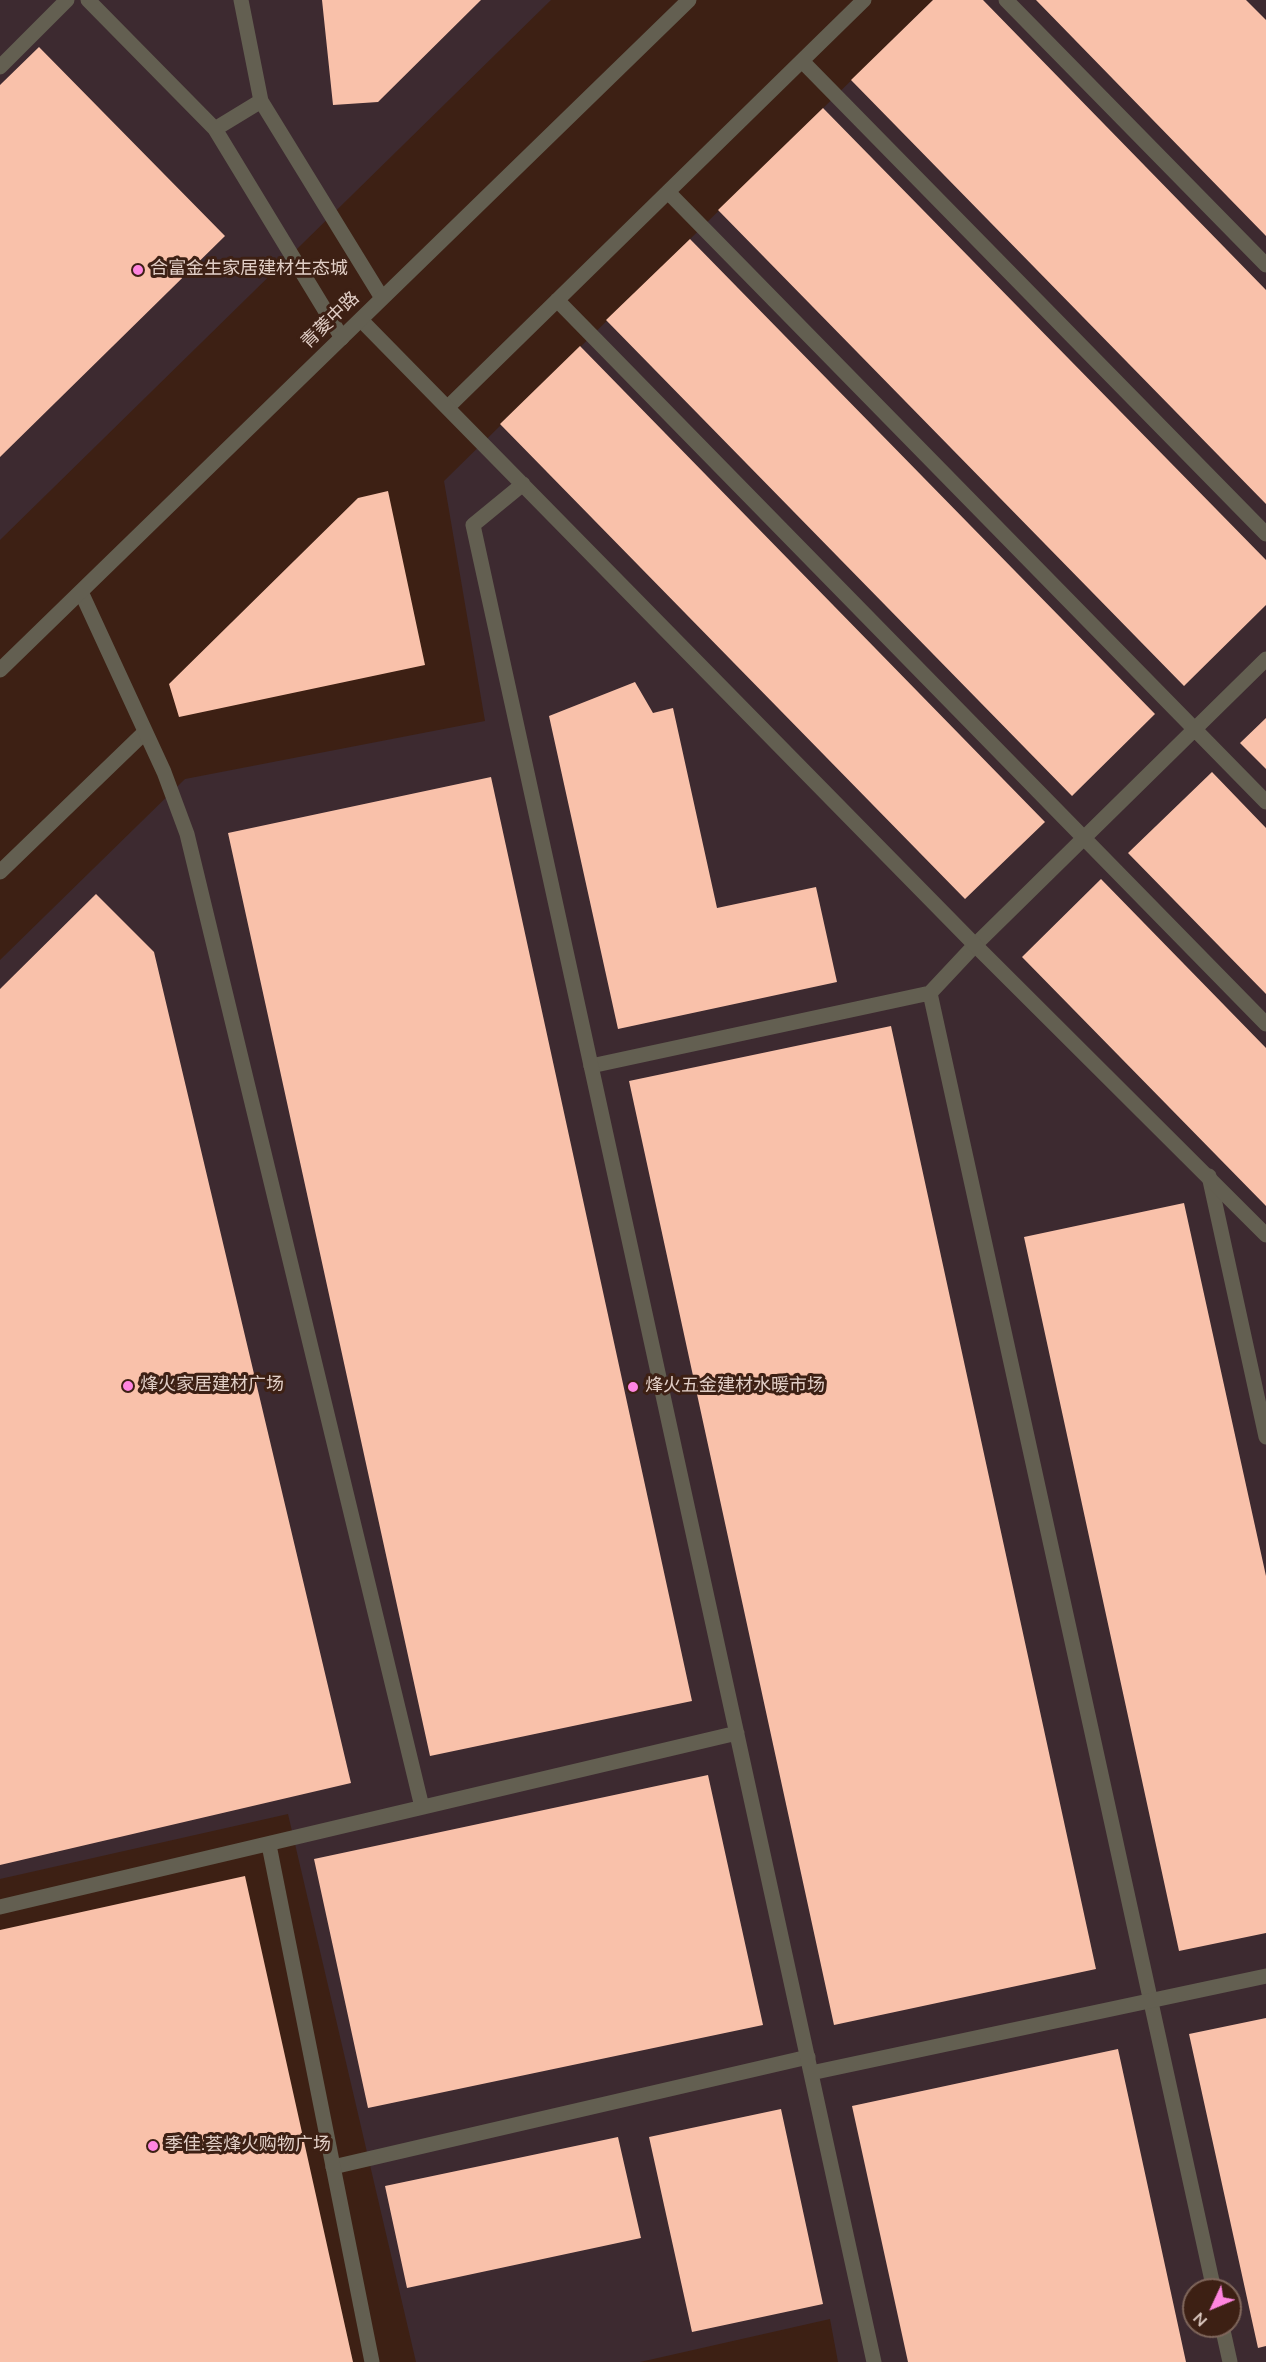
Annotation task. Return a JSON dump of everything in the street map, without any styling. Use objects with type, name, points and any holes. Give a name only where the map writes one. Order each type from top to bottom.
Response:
[{"type":"street","points":[[0,67],[67,0]]},
{"type":"street","points":[[88,0],[215,129],[342,338]]},
{"type":"street","points":[[241,0],[261,101],[382,298]]},
{"type":"street","name":"青菱中路","points":[[0,670],[689,0]]},
{"type":"street","points":[[447,407],[864,0]]},
{"type":"street","points":[[1006,0],[1266,266]]},
{"type":"street","points":[[802,61],[1266,534]]},
{"type":"street","points":[[215,129],[261,101]]},
{"type":"street","points":[[668,192],[1266,802]]},
{"type":"street","points":[[556,300],[1266,1024]]},
{"type":"street","points":[[361,320],[975,945],[1266,1235]]},
{"type":"street","points":[[523,484],[473,525],[874,2362]]},
{"type":"street","points":[[81,592],[146,732],[187,834],[422,1807]]},
{"type":"street","points":[[591,1066],[930,993],[975,945],[1266,659]]},
{"type":"street","points":[[0,872],[146,732]]},
{"type":"street","points":[[930,993],[1211,2278]]},
{"type":"street","points":[[1209,1176],[1266,1437]]},
{"type":"street","points":[[0,1907],[737,1733]]},
{"type":"street","points":[[269,1845],[372,2362]]},
{"type":"street","points":[[811,2073],[1266,1976]]},
{"type":"street","points":[[333,2167],[808,2057]]},
{"type":"street","points":[[1225,2338],[1230,2362]]},
{"type":"shaded area","name":"合富金生家居建材生态城","points":[[0,0],[551,0],[0,540]]},
{"type":"shaded area","name":"烽火五金建材水暖市场","points":[[933,0],[1266,0],[1266,2362],[838,2362],[830,2319],[640,2362],[416,2362],[288,1814],[0,1879],[0,960],[185,779],[485,721],[444,481]]},
{"type":"building","points":[[322,0],[481,0],[378,102],[333,105]]},
{"type":"building","points":[[933,0],[983,0],[1266,290],[1266,504],[851,80]]},
{"type":"building","points":[[1036,0],[1246,0],[1266,20],[1266,236]]},
{"type":"building","points":[[39,47],[225,236],[0,457],[0,85]]},
{"type":"building","points":[[823,108],[1266,560],[1266,605],[1184,686],[718,210]]},
{"type":"building","points":[[690,239],[1155,714],[1072,796],[606,320]]},
{"type":"building","points":[[580,346],[1045,822],[965,899],[500,424]]},
{"type":"building","points":[[388,491],[425,665],[179,717],[169,684],[358,498]]},
{"type":"building","points":[[635,682],[653,713],[673,708],[717,908],[816,887],[837,982],[618,1029],[549,716]]},
{"type":"building","points":[[1266,718],[1266,769],[1240,743]]},
{"type":"building","points":[[1212,772],[1266,828],[1266,994],[1128,853]]},
{"type":"building","points":[[491,777],[692,1701],[430,1756],[228,833]]},
{"type":"building","points":[[1101,879],[1266,1048],[1266,1206],[1022,957]]},
{"type":"building","name":"烽火家居建材广场","points":[[96,894],[154,952],[351,1783],[0,1865],[0,989]]},
{"type":"building","points":[[891,1026],[1096,1969],[834,2025],[629,1081]]},
{"type":"building","points":[[1184,1203],[1266,1576],[1266,1933],[1179,1951],[1024,1237]]},
{"type":"building","points":[[708,1775],[763,2025],[368,2108],[314,1859]]},
{"type":"building","name":"季佳.荟烽火购物广场","points":[[245,1876],[353,2362],[0,2362],[0,1930]]},
{"type":"building","points":[[1266,2018],[1266,2346],[1258,2348],[1189,2034]]},
{"type":"building","points":[[1118,2049],[1186,2362],[908,2362],[852,2106]]},
{"type":"building","points":[[781,2109],[823,2304],[692,2332],[649,2137]]},
{"type":"building","points":[[618,2137],[641,2238],[407,2288],[385,2186]]},
{"type":"place","name":"合富金生家居建材生态城","points":[[138,270]]},
{"type":"place","name":"烽火家居建材广场","points":[[128,1386]]},
{"type":"place","name":"烽火五金建材水暖市场","points":[[633,1387]]},
{"type":"place","name":"季佳.荟烽火购物广场","points":[[153,2146]]}]
